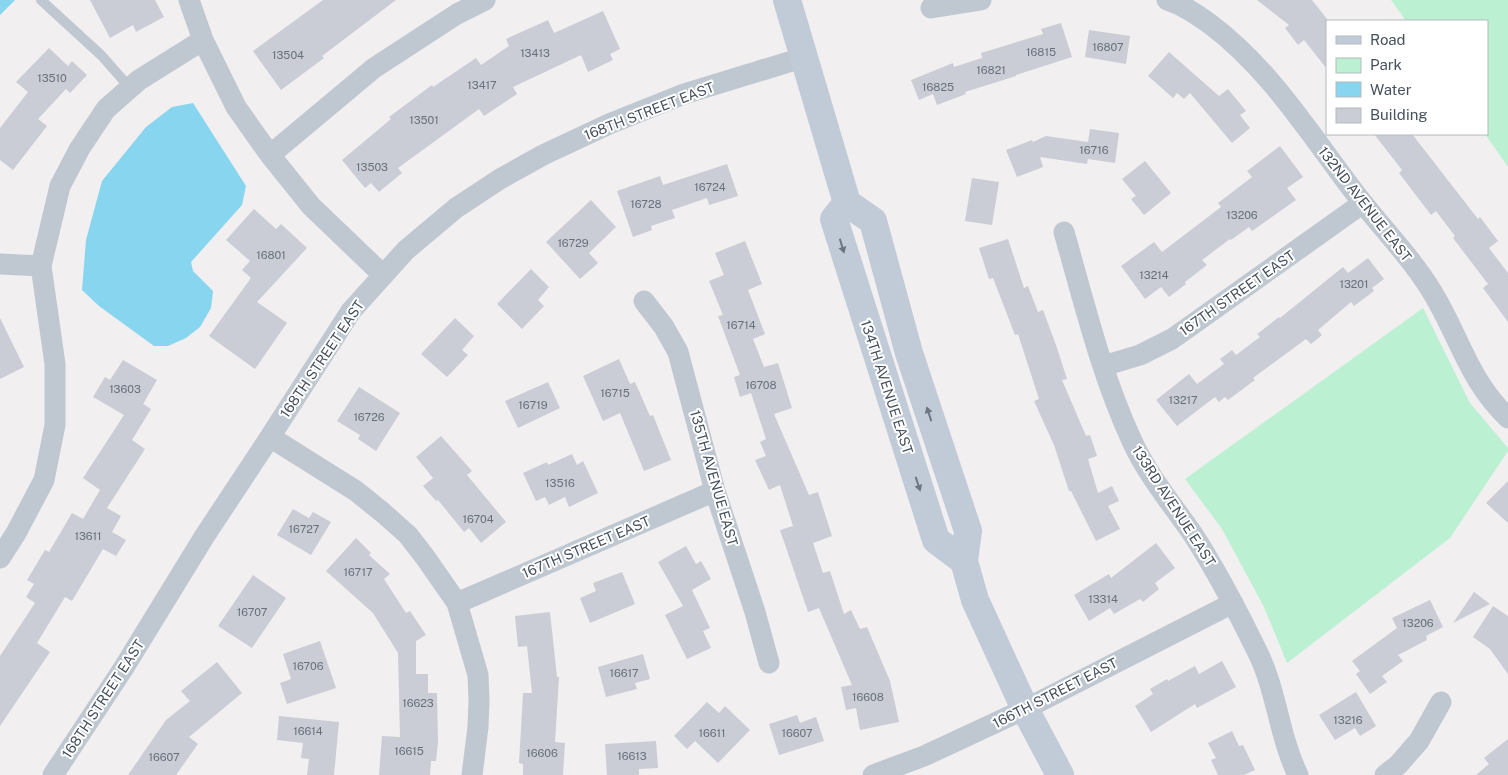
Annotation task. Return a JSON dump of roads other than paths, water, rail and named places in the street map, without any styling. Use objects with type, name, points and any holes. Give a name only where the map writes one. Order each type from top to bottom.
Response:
[{"type":"street","points":[[189,0],[203,40],[236,107],[270,155],[311,206],[383,275]]},
{"type":"street","points":[[270,155],[374,68],[457,14],[485,0]]},
{"type":"street","points":[[788,0],[847,203],[873,221],[909,353],[968,532],[964,561],[975,600],[1024,710],[1060,775]]},
{"type":"street","points":[[931,8],[981,0]]},
{"type":"street","name":"132ND AVENUE EAST","points":[[1167,0],[1178,4],[1208,22],[1230,39],[1258,66],[1417,271],[1438,301],[1478,382],[1492,403],[1508,418]]},
{"type":"street","points":[[0,558],[44,480],[56,425],[55,364],[41,266],[60,186],[80,148],[106,110],[139,80],[203,40]]},
{"type":"street","name":"168TH STREET EAST","points":[[53,775],[113,686],[204,537],[351,311],[406,250],[456,208],[500,179],[543,155],[609,124],[684,94],[805,57]]},
{"type":"street","name":"134TH AVENUE EAST","points":[[847,203],[834,219],[936,540],[964,561]]},
{"type":"street","name":"167TH STREET EAST","points":[[1103,366],[1140,355],[1172,339],[1363,203]]},
{"type":"street","name":"133RD AVENUE EAST","points":[[1064,232],[1103,366],[1132,442],[1149,471],[1216,571],[1233,603],[1271,684],[1282,733],[1298,775]]},
{"type":"street","points":[[0,264],[41,266]]},
{"type":"street","name":"135TH AVENUE EAST","points":[[644,301],[664,328],[678,352],[715,491],[755,612],[769,663]]},
{"type":"street","points":[[270,438],[356,491],[382,512],[408,535],[457,603],[478,675],[478,727],[472,775]]},
{"type":"street","name":"167TH STREET EAST","points":[[457,603],[715,491]]},
{"type":"street","name":"166TH STREET EAST","points":[[873,775],[924,756],[1024,710],[1233,603]]},
{"type":"street","points":[[1385,775],[1398,765],[1419,741],[1441,702]]},
{"type":"lane","points":[[41,0],[102,56],[130,88]]},
{"type":"water","points":[[0,0],[15,0],[0,15]]},
{"type":"water","points":[[193,103],[246,186],[242,205],[191,262],[193,271],[213,291],[211,308],[200,327],[186,338],[168,346],[154,346],[99,306],[82,290],[86,240],[102,181],[146,127],[172,107]]}]
